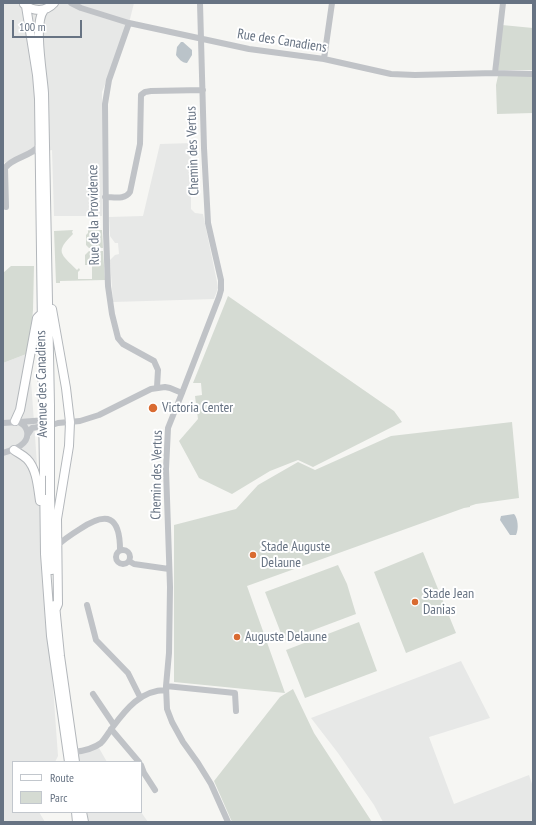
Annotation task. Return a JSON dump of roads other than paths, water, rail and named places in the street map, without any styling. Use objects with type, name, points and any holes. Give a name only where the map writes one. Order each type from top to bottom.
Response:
[{"type":"main road","points":[[25,4],[35,10],[44,10],[54,3]]},
{"type":"main road","name":"Avenue des Canadiens","points":[[25,4],[37,75],[39,99],[41,313],[55,611],[75,761]]},
{"type":"main road","name":"Avenue des Canadiens","points":[[44,10],[41,13],[39,24],[44,93],[48,299],[44,472],[45,554],[51,636],[69,761]]},
{"type":"main road","points":[[48,299],[53,310],[70,422],[70,438],[57,519],[58,604],[55,611]]},
{"type":"main road","points":[[17,421],[37,318],[41,313]]},
{"type":"main road","points":[[14,450],[28,459],[36,476],[45,554]]},
{"type":"street","name":"Rue des Canadiens","points":[[71,3],[129,23],[250,49],[324,59],[391,74],[533,74]]},
{"type":"street","name":"Chemin des Vertus","points":[[200,3],[200,38],[208,223],[221,280],[221,290],[168,428],[166,469],[169,569],[169,653],[166,688],[167,709],[172,722],[183,742],[211,784],[228,822]]},
{"type":"street","points":[[324,59],[332,3]]},
{"type":"street","points":[[495,73],[503,3]]},
{"type":"street","name":"Rue de la Providence","points":[[129,23],[109,80],[105,98],[105,197],[108,286],[118,338],[123,344],[154,361],[158,370],[157,387]]},
{"type":"street","points":[[105,197],[123,197],[127,196],[130,192],[140,144],[141,95],[145,92],[151,91],[203,90]]},
{"type":"street","points":[[6,207],[4,168],[8,164],[34,152],[39,146]]},
{"type":"street","points":[[26,155],[34,156],[39,162]]},
{"type":"street","points":[[3,453],[14,450],[23,444],[32,428],[87,419],[102,414],[146,391],[157,387],[170,388],[182,393]]},
{"type":"street","points":[[3,423],[53,420],[58,423]]},
{"type":"street","points":[[17,421],[26,427],[28,434]]},
{"type":"street","points":[[57,546],[62,540],[84,526],[101,518],[107,518],[117,527],[125,549],[129,553],[129,561]]},
{"type":"street","points":[[125,549],[116,555],[117,560],[120,564],[125,564],[129,561]]},
{"type":"street","points":[[129,561],[134,564],[169,569]]},
{"type":"street","points":[[87,605],[96,640],[128,673],[140,697]]},
{"type":"street","points":[[74,752],[93,747],[101,742],[132,704],[140,697],[157,690],[166,688],[235,693],[236,710]]},
{"type":"street","points":[[93,694],[113,727],[138,761]]},
{"type":"street","points":[[142,768],[144,774],[155,790]]},
{"type":"place","name":"Victoria Center","points":[[153,408]]},
{"type":"place","name":"Stade Auguste Delaune","points":[[253,555]]},
{"type":"place","name":"Stade Jean Danias","points":[[415,602]]},
{"type":"place","name":"Auguste Delaune","points":[[237,637]]}]
